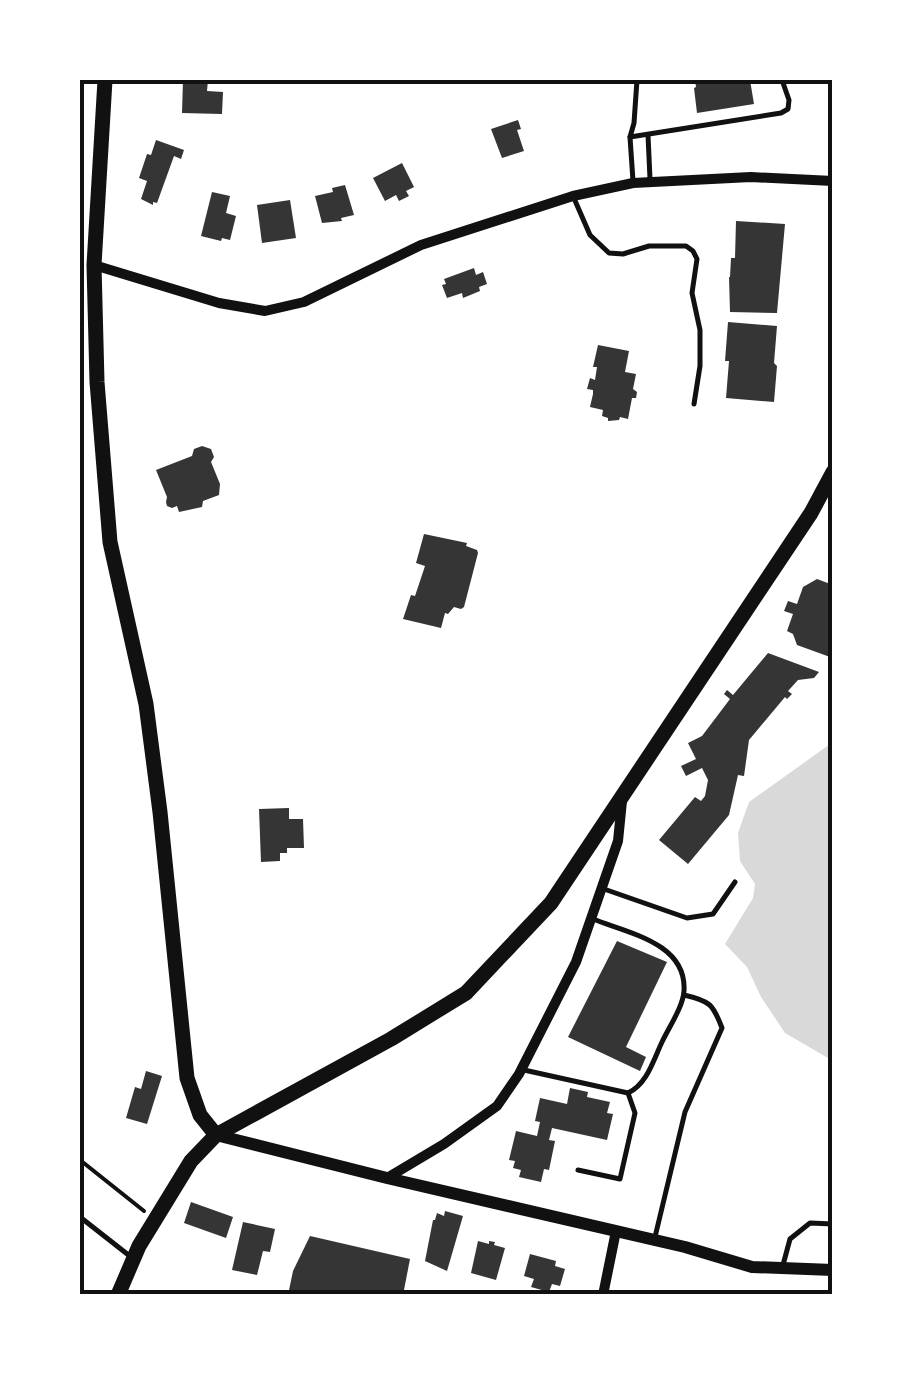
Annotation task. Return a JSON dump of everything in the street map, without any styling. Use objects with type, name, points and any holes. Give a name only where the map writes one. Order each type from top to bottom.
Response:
[{"type":"main road","points":[[106,80],[88,337],[98,382],[110,542],[146,704],[187,1078],[200,1115],[216,1135]]},
{"type":"main road","points":[[118,1295],[155,1220],[191,1162],[216,1135],[466,994],[551,903],[831,479]]},
{"type":"street","points":[[94,265],[220,302],[266,311],[304,302],[420,245],[573,196],[650,182],[751,177],[833,181]]},
{"type":"street","points":[[387,1178],[497,1106],[522,1070],[576,962],[618,841],[622,800]]},
{"type":"street","points":[[216,1135],[616,1230],[752,1267],[833,1270]]},
{"type":"street","points":[[603,1295],[616,1230]]},
{"type":"lane","points":[[633,183],[630,136],[638,80]]},
{"type":"lane","points":[[630,136],[781,113],[788,109],[789,100],[782,80]]},
{"type":"lane","points":[[648,135],[650,182]]},
{"type":"lane","points":[[573,196],[590,235],[609,253],[623,254],[649,246],[686,246],[693,251],[697,259],[692,293],[700,330],[694,404]]},
{"type":"lane","points":[[601,888],[688,918],[713,914],[736,882]]},
{"type":"lane","points":[[522,1070],[628,1093],[643,1082],[684,994],[676,959],[665,948],[590,918]]},
{"type":"lane","points":[[654,1240],[685,1112],[722,1028],[714,1006],[684,994]]},
{"type":"lane","points":[[578,1170],[620,1178],[635,1113],[628,1093]]},
{"type":"lane","points":[[80,1216],[134,1258]]},
{"type":"lane","points":[[782,1268],[790,1239],[810,1223],[833,1224]]},
{"type":"path","points":[[80,1160],[155,1220]]},
{"type":"shaded area","points":[[833,742],[833,1061],[785,1033],[747,967],[725,944],[753,898],[755,884],[740,861],[738,833],[749,802]]},
{"type":"building","points":[[183,80],[208,80],[207,91],[223,92],[222,114],[182,113]]},
{"type":"building","points":[[695,80],[750,80],[754,104],[697,113]]},
{"type":"building","points":[[518,120],[524,151],[502,158],[491,129]]},
{"type":"building","points":[[156,140],[184,150],[181,159],[174,156],[153,205],[141,199],[147,181],[139,178]]},
{"type":"building","points":[[402,163],[414,187],[406,191],[409,196],[399,201],[396,195],[385,201],[373,178]]},
{"type":"building","points":[[345,185],[354,215],[322,223],[315,196]]},
{"type":"building","points":[[212,192],[230,196],[226,213],[236,216],[230,240],[201,236]]},
{"type":"building","points":[[290,200],[296,238],[262,243],[257,205]]},
{"type":"building","points":[[736,221],[785,224],[777,313],[730,312],[729,277],[731,258],[735,258]]},
{"type":"building","points":[[474,268],[476,275],[483,272],[487,284],[463,298],[462,293],[447,298],[444,279]]},
{"type":"building","points":[[728,322],[777,326],[774,402],[726,398]]},
{"type":"building","points":[[598,345],[629,351],[625,372],[636,374],[633,389],[637,392],[628,419],[608,421],[602,416],[603,410],[590,407],[593,390],[587,389],[590,378],[595,380],[597,367],[593,367]]},
{"type":"building","points":[[194,449],[211,449],[214,457],[211,462],[220,484],[219,495],[203,501],[202,507],[179,512],[177,506],[167,506],[156,470],[192,456]]},
{"type":"building","points":[[424,534],[467,543],[478,553],[464,607],[454,607],[445,613],[441,628],[403,619],[425,566],[416,563]]},
{"type":"building","points":[[817,579],[833,585],[830,657],[797,645],[793,634],[787,631],[793,614],[784,611],[788,601],[797,604],[803,587]]},
{"type":"building","points":[[768,653],[819,672],[814,678],[798,680],[788,691],[792,694],[785,697],[749,740],[744,776],[738,775],[729,815],[688,864],[659,840],[695,797],[701,801],[705,796],[708,780],[702,768],[686,776],[681,766],[696,759],[688,743],[702,736],[730,699],[724,694],[727,690],[733,695]]},
{"type":"building","points":[[289,808],[289,819],[303,819],[304,848],[287,848],[287,853],[280,853],[280,861],[261,862],[259,809]]},
{"type":"building","points":[[617,941],[667,962],[626,1047],[646,1057],[640,1071],[568,1037]]},
{"type":"building","points":[[146,1071],[162,1076],[147,1124],[126,1118],[135,1087],[141,1089]]},
{"type":"building","points":[[570,1088],[610,1102],[607,1113],[613,1114],[607,1140],[552,1128],[549,1140],[555,1141],[549,1170],[544,1169],[541,1182],[519,1177],[521,1170],[513,1168],[515,1161],[509,1160],[516,1131],[537,1136],[540,1122],[535,1121],[540,1098],[567,1104]]},
{"type":"building","points":[[191,1202],[233,1217],[226,1238],[184,1223]]},
{"type":"building","points":[[445,1211],[463,1216],[447,1271],[425,1261],[433,1220],[437,1213],[444,1216]]},
{"type":"building","points":[[243,1222],[275,1229],[270,1252],[263,1251],[257,1275],[232,1270]]},
{"type":"building","points":[[310,1236],[410,1259],[403,1295],[288,1295],[293,1271]]},
{"type":"building","points":[[478,1241],[495,1242],[494,1245],[505,1248],[496,1280],[471,1273]]},
{"type":"building","points":[[530,1254],[556,1261],[555,1266],[565,1269],[560,1286],[552,1284],[549,1292],[531,1287],[534,1279],[524,1276]]}]
